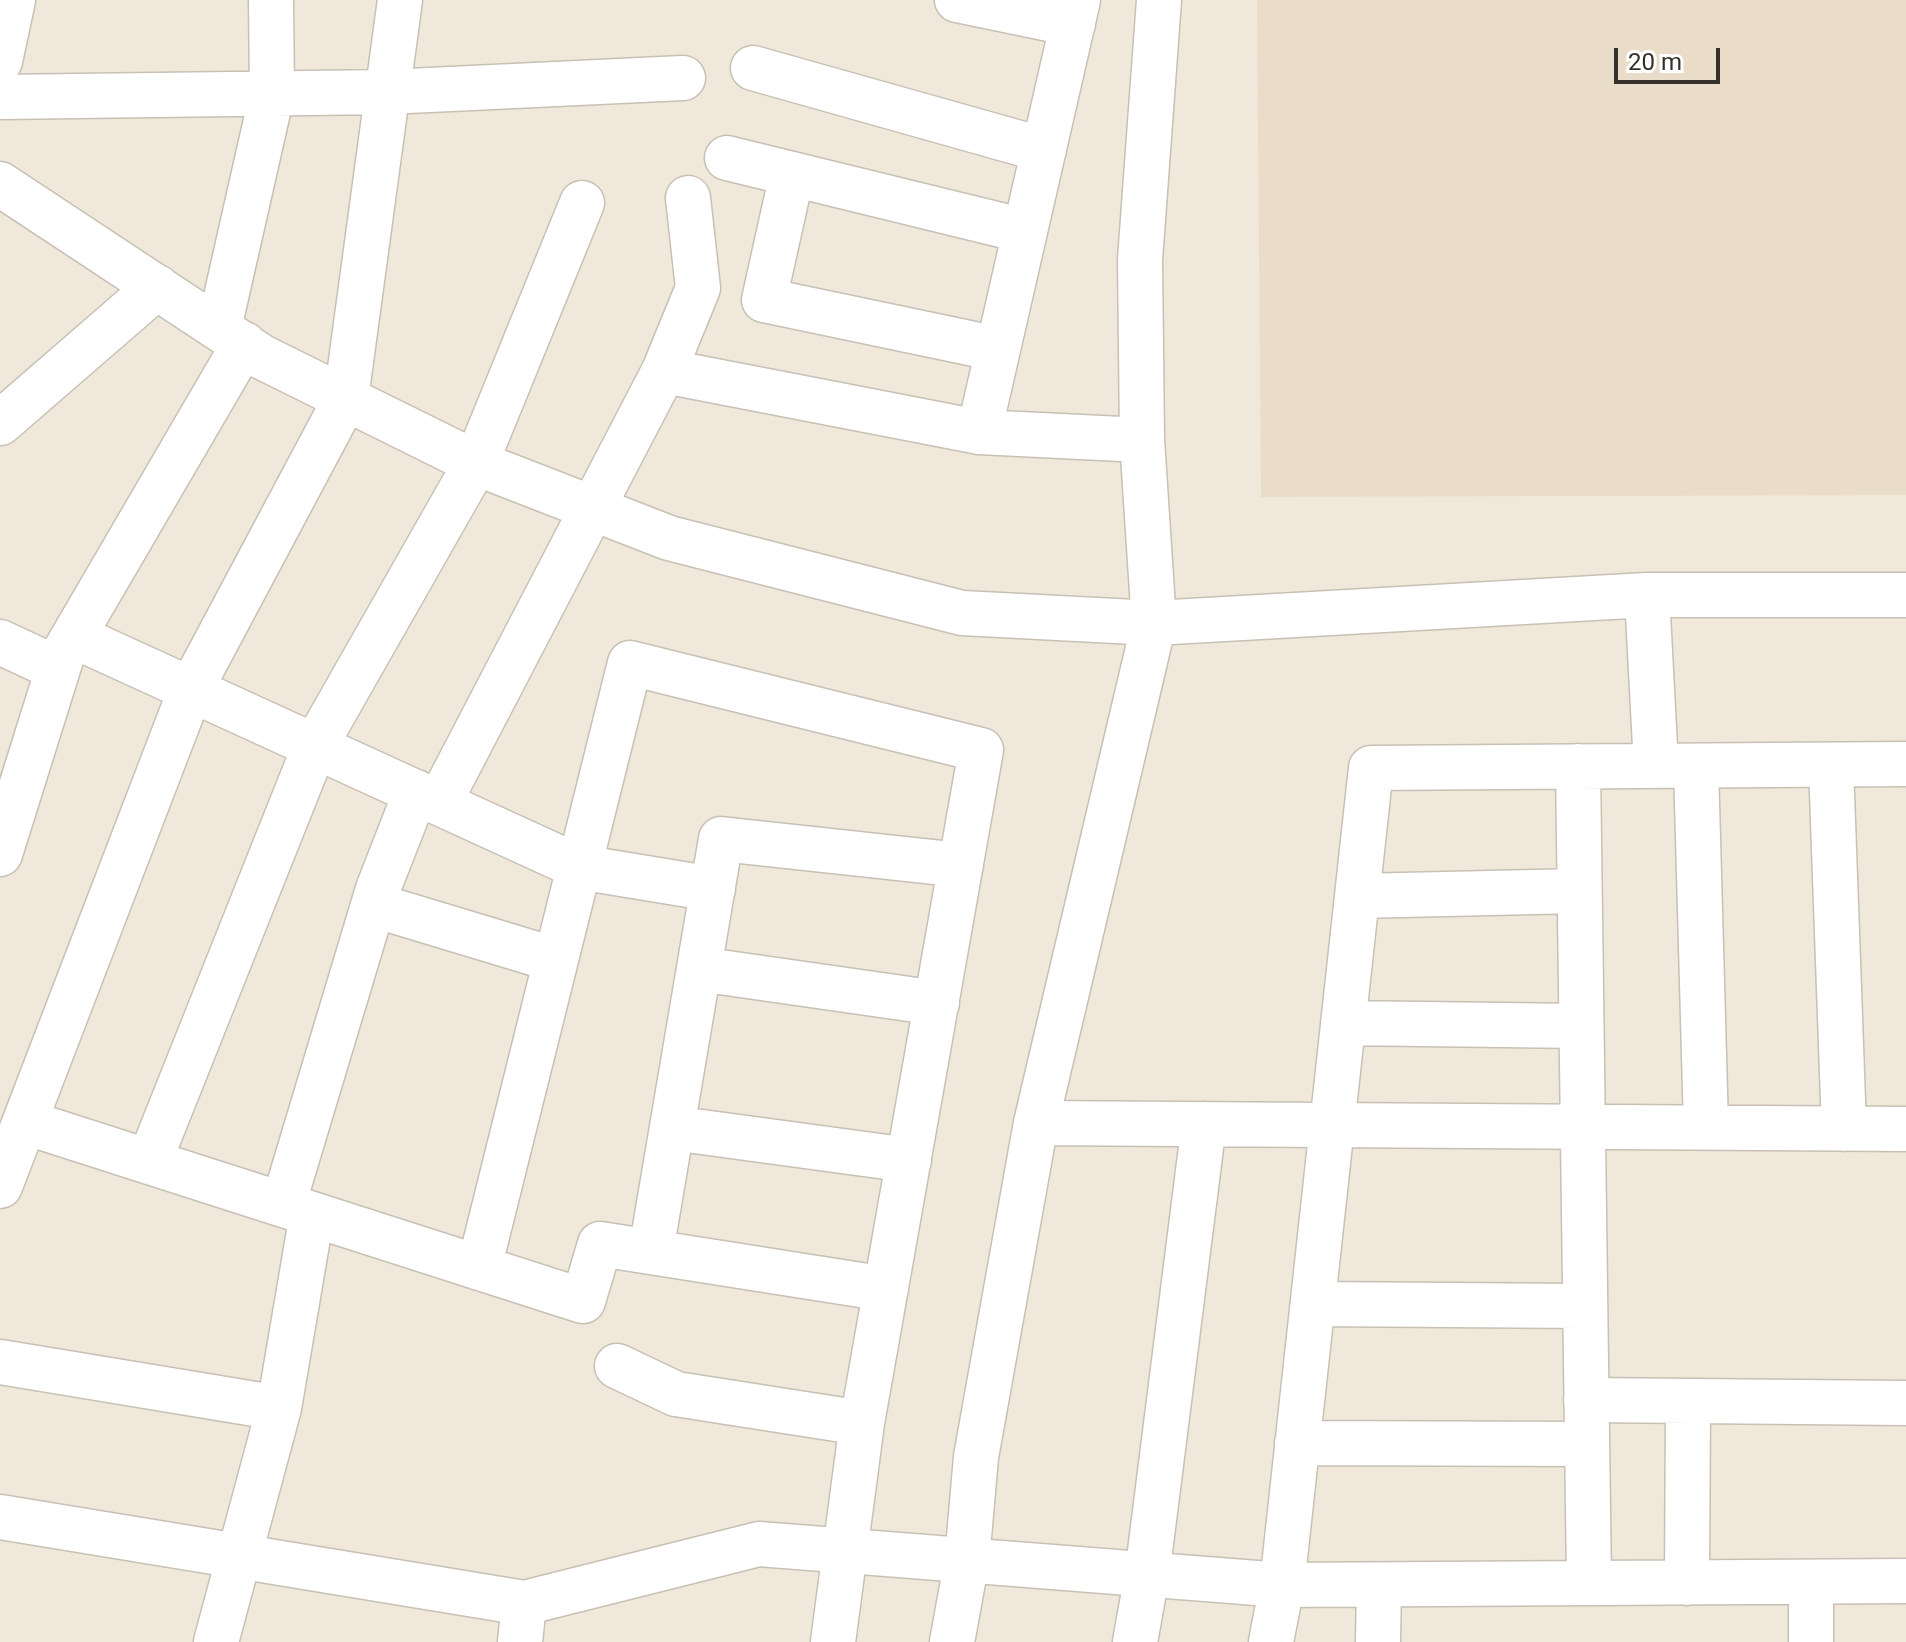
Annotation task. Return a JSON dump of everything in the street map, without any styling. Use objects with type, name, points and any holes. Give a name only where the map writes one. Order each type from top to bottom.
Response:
[{"type":"street","points":[[0,61],[13,0]]},
{"type":"street","points":[[0,854],[66,652],[231,336],[272,94],[271,0]]},
{"type":"street","points":[[0,1186],[191,689],[346,398],[400,0]]},
{"type":"street","points":[[957,0],[1076,12],[979,432]]},
{"type":"street","points":[[952,1642],[967,1560],[976,1457],[1036,1123],[1154,623],[1142,440],[1140,260],[1159,0]]},
{"type":"street","points":[[753,68],[1044,150]]},
{"type":"street","points":[[0,97],[387,92],[683,78]]},
{"type":"street","points":[[727,158],[1025,231]]},
{"type":"street","points":[[792,174],[764,300],[998,349]]},
{"type":"street","points":[[0,184],[262,357],[476,463],[669,538],[962,613],[1154,623],[1647,595],[1906,595]]},
{"type":"street","points":[[216,1642],[279,1408],[298,1209],[374,905],[428,798],[594,509],[664,371],[698,288],[688,198]]},
{"type":"street","points":[[149,1162],[315,746],[476,463],[582,203]]},
{"type":"street","points":[[0,423],[157,287]]},
{"type":"street","points":[[664,371],[979,432],[1142,440]]},
{"type":"street","points":[[1647,595],[1676,766],[1706,1127]]},
{"type":"street","points":[[0,642],[66,652],[191,689],[579,867],[713,889]]},
{"type":"street","points":[[479,1268],[630,663],[981,750],[862,1423],[833,1642]]},
{"type":"street","points":[[1271,1642],[1282,1585],[1371,768],[1906,764]]},
{"type":"street","points":[[1831,765],[1844,1129]]},
{"type":"street","points":[[1578,766],[1589,1583]]},
{"type":"street","points":[[651,1251],[721,839],[961,865]]},
{"type":"street","points":[[1357,896],[1579,891]]},
{"type":"street","points":[[374,905],[556,960]]},
{"type":"street","points":[[699,969],[937,1003]]},
{"type":"street","points":[[1343,1023],[1581,1026]]},
{"type":"street","points":[[25,1122],[583,1301],[600,1244],[886,1289]]},
{"type":"street","points":[[1036,1123],[1906,1129]]},
{"type":"street","points":[[1135,1642],[1147,1575],[1204,1124]]},
{"type":"street","points":[[672,1128],[909,1160]]},
{"type":"street","points":[[1313,1304],[1585,1306]]},
{"type":"street","points":[[0,1362],[279,1408]]},
{"type":"street","points":[[617,1366],[676,1394],[862,1423]]},
{"type":"street","points":[[1586,1400],[1906,1403]]},
{"type":"street","points":[[1687,1583],[1688,1402]]},
{"type":"street","points":[[1297,1443],[1587,1444]]},
{"type":"street","points":[[0,1517],[239,1556],[522,1622],[759,1544],[1282,1585],[1906,1581]]},
{"type":"street","points":[[1811,1582],[1811,1642]]},
{"type":"street","points":[[1378,1642],[1379,1585]]},
{"type":"shaded area","points":[[1257,0],[1906,0],[1906,495],[1261,497]]}]
